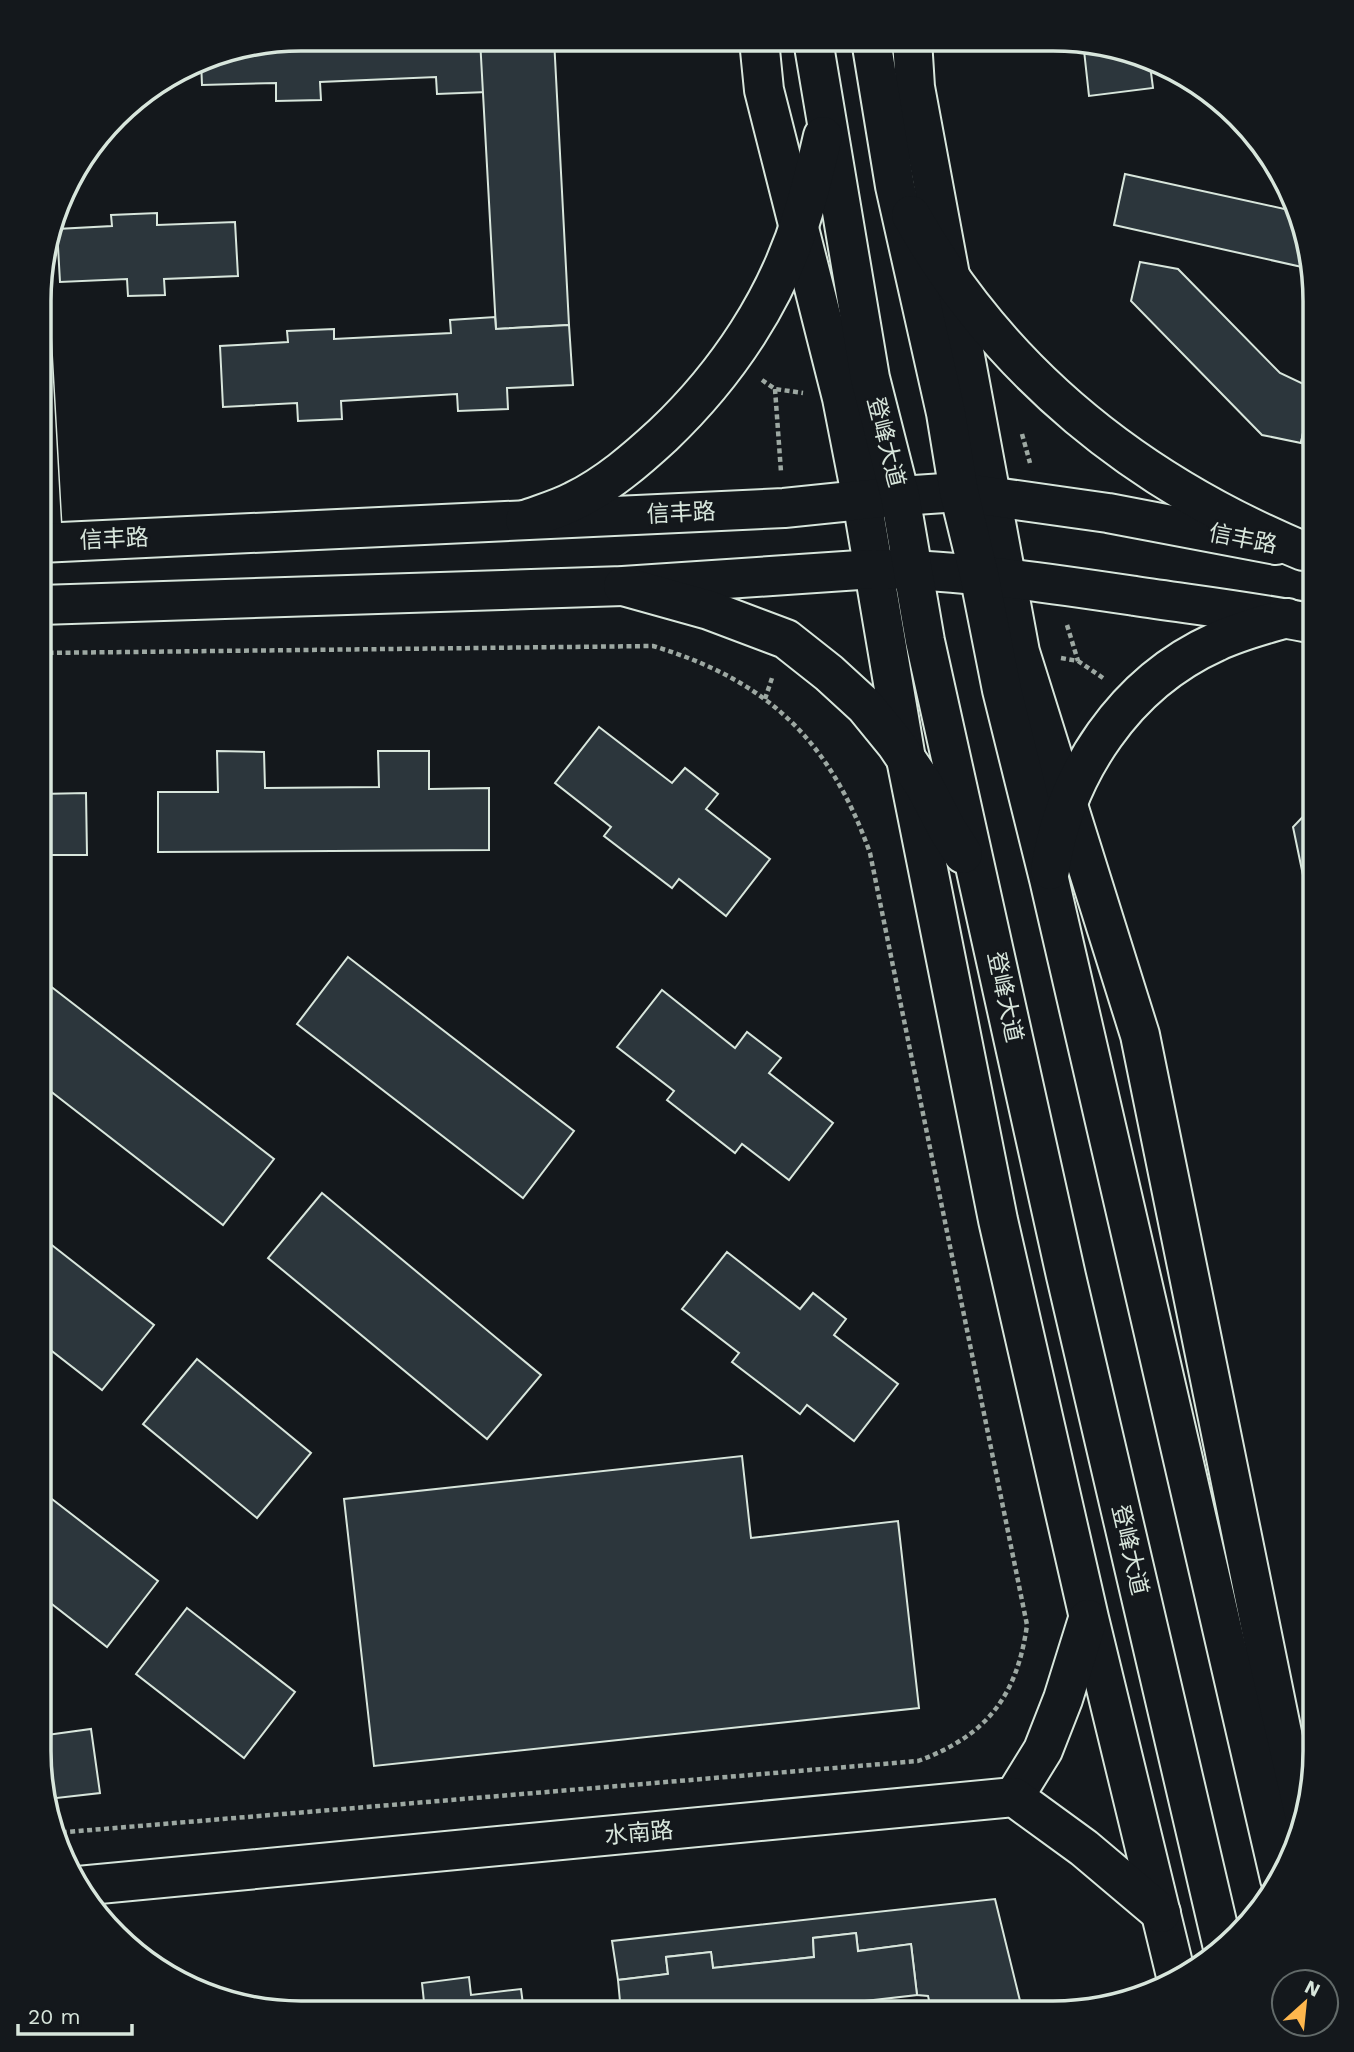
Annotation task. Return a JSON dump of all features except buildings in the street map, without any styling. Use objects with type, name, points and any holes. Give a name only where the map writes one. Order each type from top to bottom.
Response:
[{"type":"main road","points":[[760,51],[764,90],[842,398],[906,759],[998,1220],[1088,1618],[1175,1970]]},
{"type":"main road","name":"登峰大道","points":[[815,51],[870,378],[900,496],[925,641],[1066,1276],[1220,1937]]},
{"type":"main road","points":[[873,51],[895,186],[946,413],[974,494],[993,576],[1020,652],[1140,1034],[1297,1806]]},
{"type":"main road","points":[[913,51],[915,87],[948,274],[974,494]]},
{"type":"main road","points":[[525,520],[574,501],[614,476],[685,414],[716,379],[744,340],[767,300],[798,228],[826,120]]},
{"type":"main road","points":[[895,186],[948,274],[986,324],[1062,403],[1106,440],[1152,473],[1251,529],[1303,550]]},
{"type":"main road","name":"信丰路","points":[[51,542],[784,508],[900,496],[974,494],[1108,513],[1303,551]]},
{"type":"main road","points":[[51,605],[623,586],[874,569],[914,569],[993,576],[1301,621]]},
{"type":"main road","points":[[993,576],[1002,690],[1049,878],[1276,1863]]},
{"type":"main road","points":[[623,586],[709,610],[786,639],[829,673],[865,706],[906,759],[979,878]]},
{"type":"main road","points":[[1049,878],[1054,842],[1080,772],[1122,712],[1150,685],[1214,642],[1250,628],[1301,621]]},
{"type":"main road","points":[[1088,1618],[1063,1699],[1043,1750],[1014,1797],[1084,1849],[1161,1913]]},
{"type":"main road","name":"水南路","points":[[90,1885],[1014,1797]]},
{"type":"path","points":[[51,653],[653,646],[690,657],[724,673],[757,692],[787,716],[814,746],[838,779],[856,814],[870,853],[1027,1625],[1024,1650],[1017,1673],[992,1714],[958,1743],[918,1760],[64,1832]]}]
